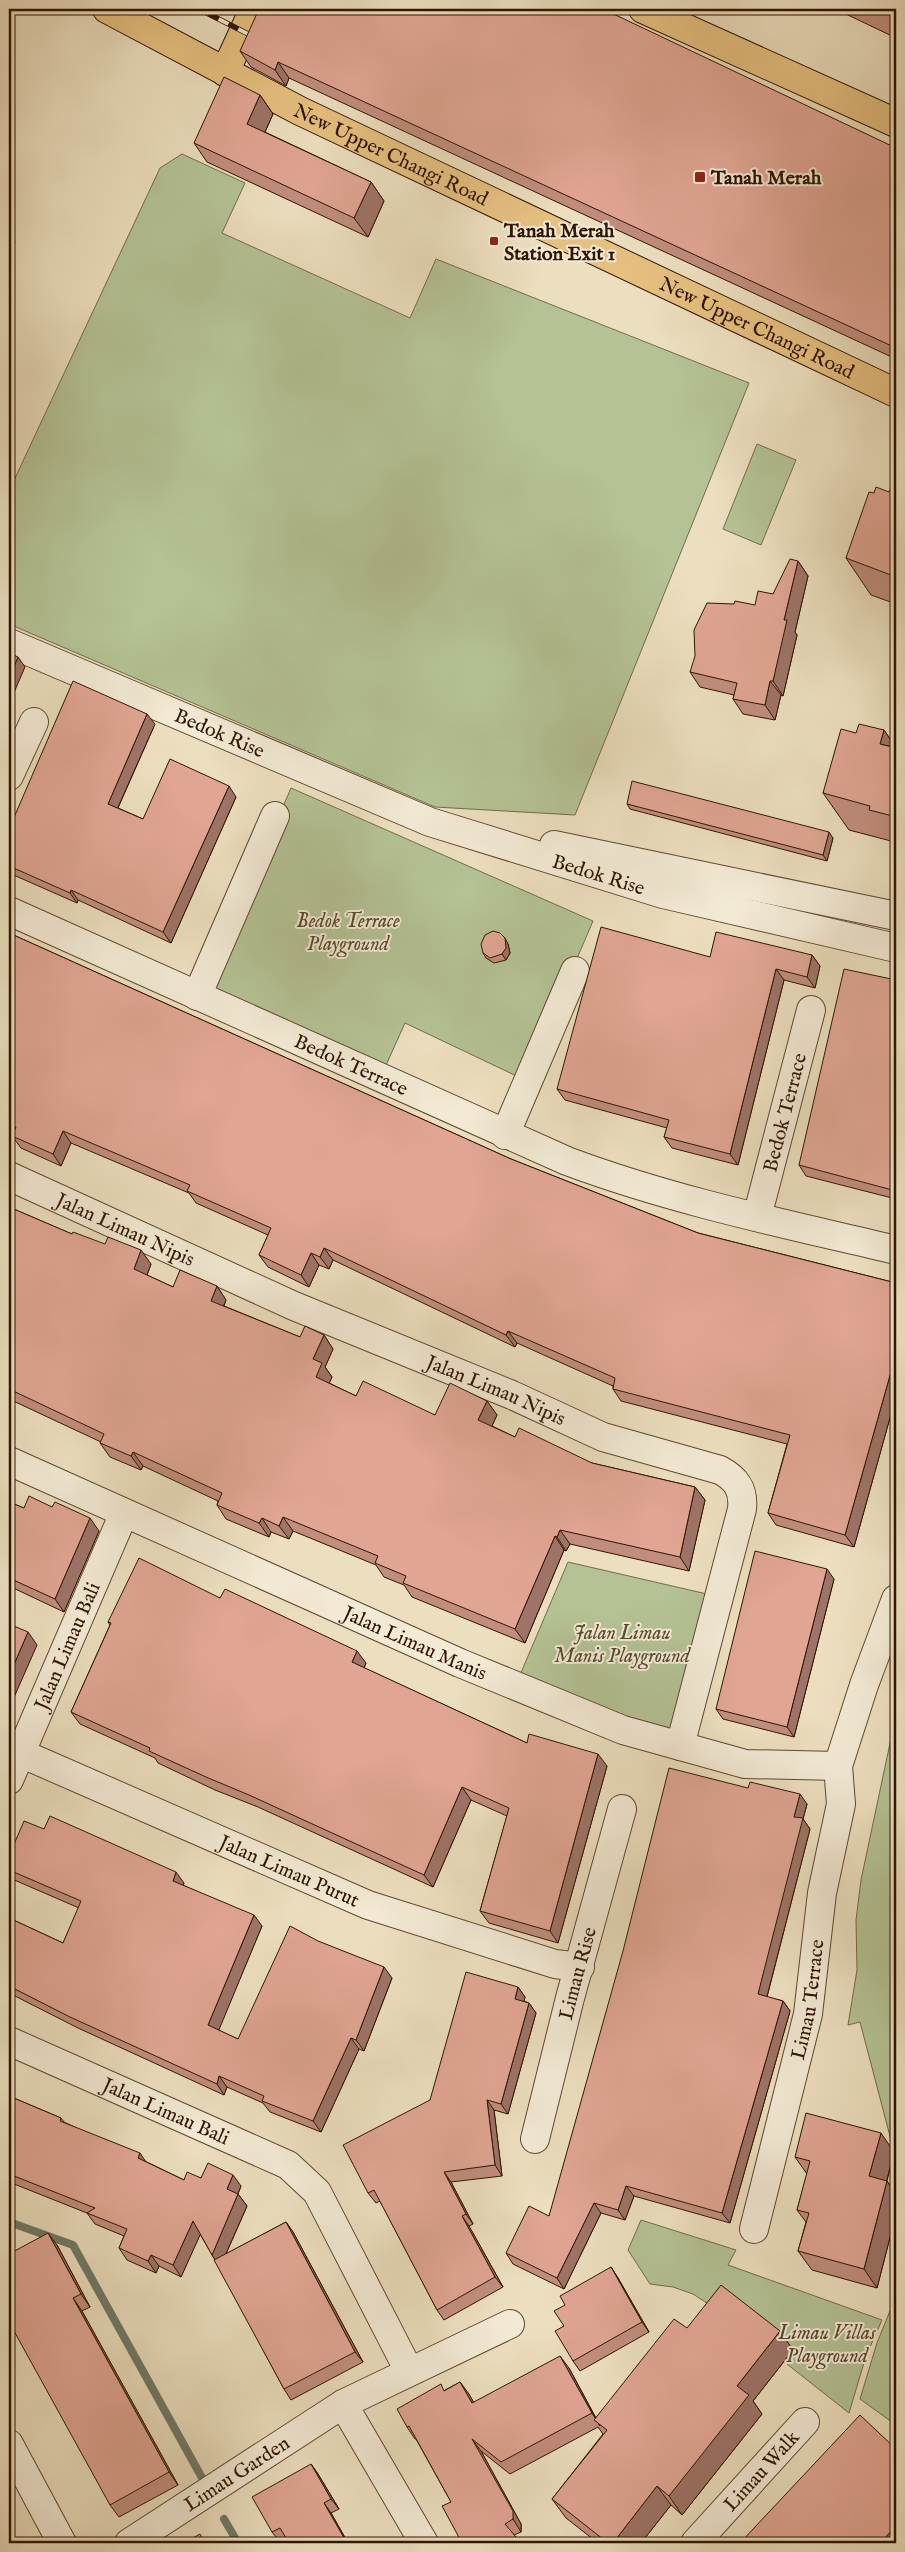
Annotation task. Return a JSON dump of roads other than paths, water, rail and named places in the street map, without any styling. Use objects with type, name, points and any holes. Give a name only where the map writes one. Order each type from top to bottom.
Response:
[{"type":"main road","name":"New Upper Changi Road","points":[[107,9],[300,111],[896,393]]},
{"type":"main road","points":[[225,72],[254,9]]},
{"type":"main road","points":[[643,9],[896,123]]},
{"type":"street","name":"Bedok Rise","points":[[9,643],[430,822],[681,898],[896,948]]},
{"type":"street","points":[[9,776],[34,722]]},
{"type":"street","points":[[197,996],[275,816]]},
{"type":"street","name":"Bedok Rise","points":[[430,822],[660,866],[896,916]]},
{"type":"street","name":"Bedok Rise","points":[[660,866],[663,884],[681,898]]},
{"type":"street","name":"Bedok Terrace","points":[[9,911],[505,1135],[622,1181],[757,1217],[896,1250]]},
{"type":"street","points":[[505,1135],[576,971]]},
{"type":"street","name":"Bedok Terrace","points":[[757,1217],[812,1010]]},
{"type":"street","name":"Jalan Limau Nipis","points":[[9,1176],[294,1306],[512,1395],[602,1437],[720,1470],[730,1476],[742,1493],[742,1509],[680,1746]]},
{"type":"street","name":"Jalan Limau Manis","points":[[9,1461],[460,1663],[623,1730],[745,1764],[838,1766]]},
{"type":"street","name":"Jalan Limau Bali","points":[[9,1780],[14,1751],[124,1513]]},
{"type":"street","points":[[838,1766],[864,1685],[896,1599]]},
{"type":"street","name":"Jalan Limau Purut","points":[[14,1751],[368,1905],[554,1964],[580,1967]]},
{"type":"street","name":"Limau Terrace","points":[[754,2229],[808,2014],[822,1893],[841,1804],[838,1766]]},
{"type":"street","name":"Limau Rise","points":[[535,2139],[622,1808]]},
{"type":"street","name":"Jalan Limau Bali","points":[[9,2041],[288,2165],[317,2192],[409,2370]]},
{"type":"street","name":"Limau Garden","points":[[129,2543],[343,2404],[409,2370],[510,2324]]},
{"type":"street","points":[[343,2404],[424,2543]]},
{"type":"street","name":"Limau Walk","points":[[695,2543],[806,2422]]},
{"type":"street","points":[[9,2444],[62,2543]]},
{"type":"waterway","points":[[9,2222],[73,2245],[206,2485]]},
{"type":"waterway","points":[[224,2519],[238,2543]]},
{"type":"railway","points":[[199,9],[260,40]]},
{"type":"place","name":"Tanah Merah","points":[[700,177]]},
{"type":"place","name":"Tanah Merah Station Exit 1","points":[[494,241]]},
{"type":"park label","name":"Bedok Terrace Playground","points":[[348,932]]},
{"type":"park label","name":"Jalan Limau Manis Playground","points":[[622,1644]]},
{"type":"park label","name":"Limau Villas Playground","points":[[827,2344]]}]
